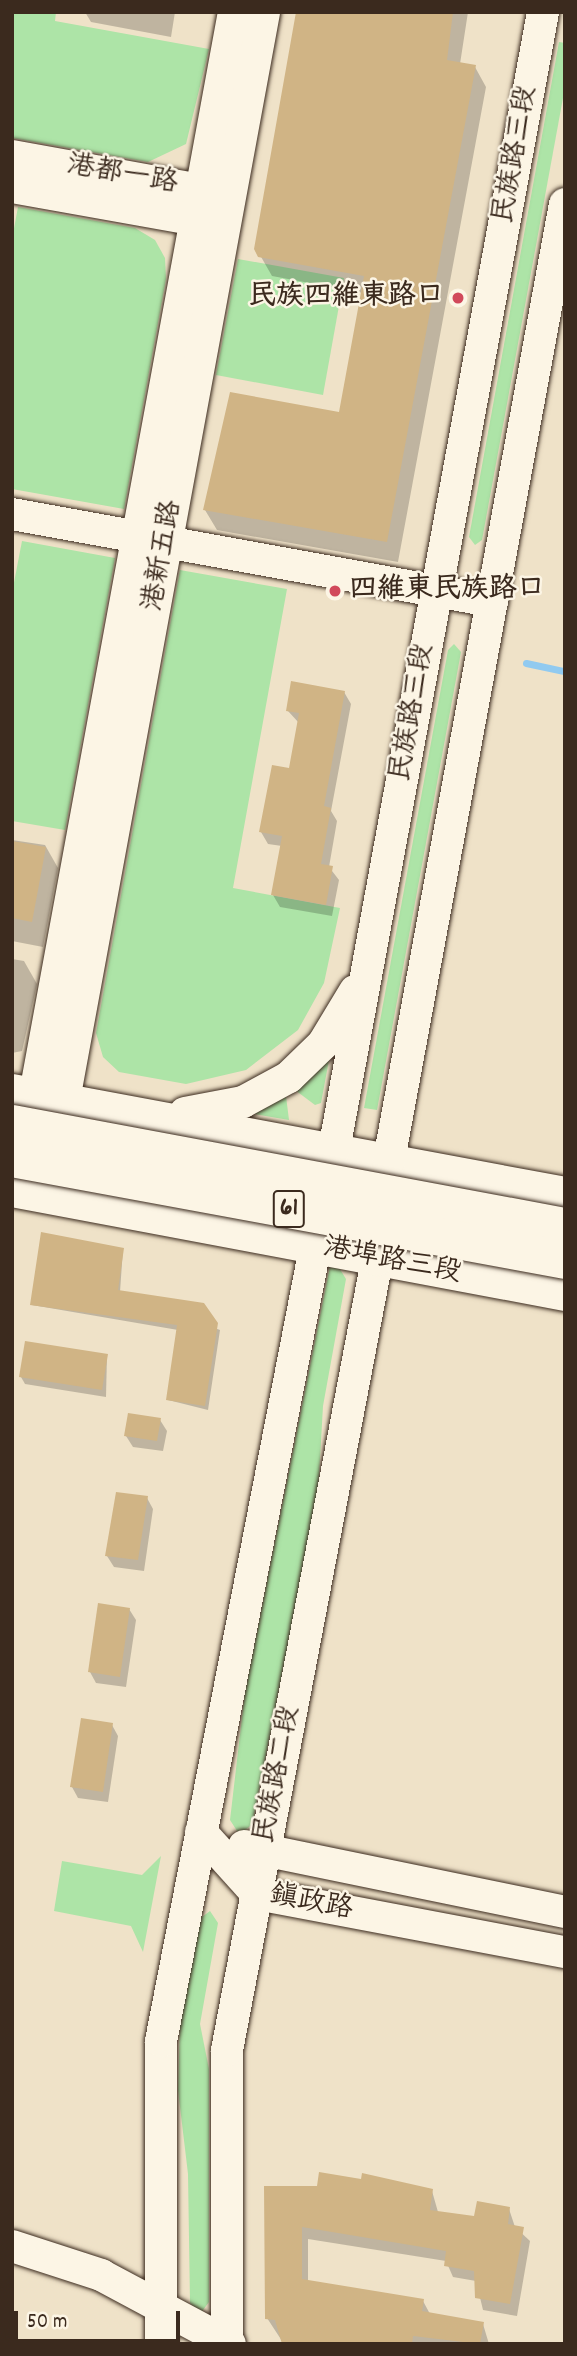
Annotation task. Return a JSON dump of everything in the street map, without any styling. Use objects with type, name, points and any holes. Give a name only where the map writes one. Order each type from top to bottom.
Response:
[{"type":"highway","name":"61","points":[[12,1124],[565,1227]]},
{"type":"highway","name":"61","points":[[12,1157],[565,1260]]},
{"type":"street","name":"港新五路","points":[[37,1095],[152,540],[213,207],[234,12]]},
{"type":"street","name":"港新五路","points":[[213,207],[264,12]]},
{"type":"street","name":"民族路三段","points":[[311,1247],[334,1150],[543,12]]},
{"type":"street","name":"港都一路","points":[[12,156],[213,207]]},
{"type":"street","name":"港都一路","points":[[12,187],[213,207]]},
{"type":"street","name":"民族路三段","points":[[383,1210],[389,1160],[564,209]]},
{"type":"street","points":[[12,514],[492,601]]},
{"type":"street","points":[[155,1117],[224,1108],[283,1082],[329,1036],[367,969]]},
{"type":"street","points":[[37,1095],[565,1193]]},
{"type":"street","name":"港埠路三段","points":[[12,1191],[565,1295]]},
{"type":"street","name":"民族路二段","points":[[228,2343],[227,2050],[377,1260],[383,1210]]},
{"type":"street","points":[[162,2344],[161,2041],[311,1247]]},
{"type":"street","name":"鎮政路","points":[[201,1832],[264,1853],[565,1912]]},
{"type":"street","name":"鎮政路","points":[[201,1832],[257,1894],[565,1952]]},
{"type":"street","points":[[12,2246],[100,2275],[228,2343]]},
{"type":"green space","points":[[12,12],[56,12],[55,21],[209,49],[186,144],[148,162],[12,138]]},
{"type":"green space","points":[[559,42],[565,43],[565,87],[482,540],[475,545],[469,537]]},
{"type":"green space","points":[[18,207],[135,228],[155,240],[165,258],[166,279],[124,509],[12,489],[12,239]]},
{"type":"green space","points":[[238,259],[344,278],[323,395],[216,375]]},
{"type":"green space","points":[[22,541],[115,558],[65,830],[12,821],[12,593]]},
{"type":"green space","points":[[180,570],[287,589],[233,888],[340,908],[324,983],[298,1030],[246,1070],[186,1084],[119,1072],[103,1057],[96,1033]]},
{"type":"green space","points":[[454,644],[461,652],[377,1110],[364,1108],[448,650]]},
{"type":"green space","points":[[329,1060],[321,1103],[315,1105],[295,1090]]},
{"type":"green space","points":[[286,1096],[289,1120],[254,1114]]},
{"type":"green space","points":[[330,1266],[338,1266],[346,1279],[323,1406],[318,1494],[252,1825],[239,1834],[230,1820],[245,1692]]},
{"type":"green space","points":[[161,1856],[143,1952],[131,1926],[54,1911],[62,1861],[142,1875]]},
{"type":"green space","points":[[210,1911],[218,1923],[200,2024],[209,2069],[209,2302],[200,2314],[190,2303],[188,2174],[178,2090],[180,2025],[198,1920]]},
{"type":"building","points":[[296,12],[453,12],[447,60],[476,65],[387,542],[203,510],[230,392],[339,412],[364,276],[258,257],[254,249]]},
{"type":"building","points":[[291,681],[345,691],[324,806],[331,808],[321,864],[333,866],[326,905],[271,895],[282,836],[259,832],[272,765],[289,768],[299,713],[286,711]]},
{"type":"building","points":[[12,841],[46,847],[32,922],[12,918]]},
{"type":"building","points":[[41,1232],[124,1248],[118,1290],[204,1303],[218,1323],[205,1406],[166,1400],[177,1325],[30,1305]]},
{"type":"building","points":[[25,1341],[108,1354],[102,1390],[19,1377]]},
{"type":"building","points":[[128,1413],[161,1418],[157,1441],[124,1436]]},
{"type":"building","points":[[116,1492],[148,1496],[138,1560],[105,1556]]},
{"type":"building","points":[[98,1603],[130,1608],[120,1677],[88,1672]]},
{"type":"building","points":[[81,1718],[113,1723],[103,1792],[70,1787]]},
{"type":"building","points":[[319,2172],[361,2179],[362,2173],[433,2189],[430,2210],[474,2216],[477,2201],[510,2207],[508,2224],[524,2227],[510,2304],[475,2298],[474,2271],[444,2266],[446,2251],[302,2227],[302,2279],[424,2299],[422,2311],[484,2322],[480,2344],[413,2336],[412,2344],[282,2344],[275,2320],[265,2319],[264,2186],[317,2186]]},
{"type":"waterway","points":[[526,663],[565,671]]},
{"type":"place","name":"民族四維東路口","points":[[458,298]]},
{"type":"place","name":"四維東民族路口","points":[[335,591]]}]
